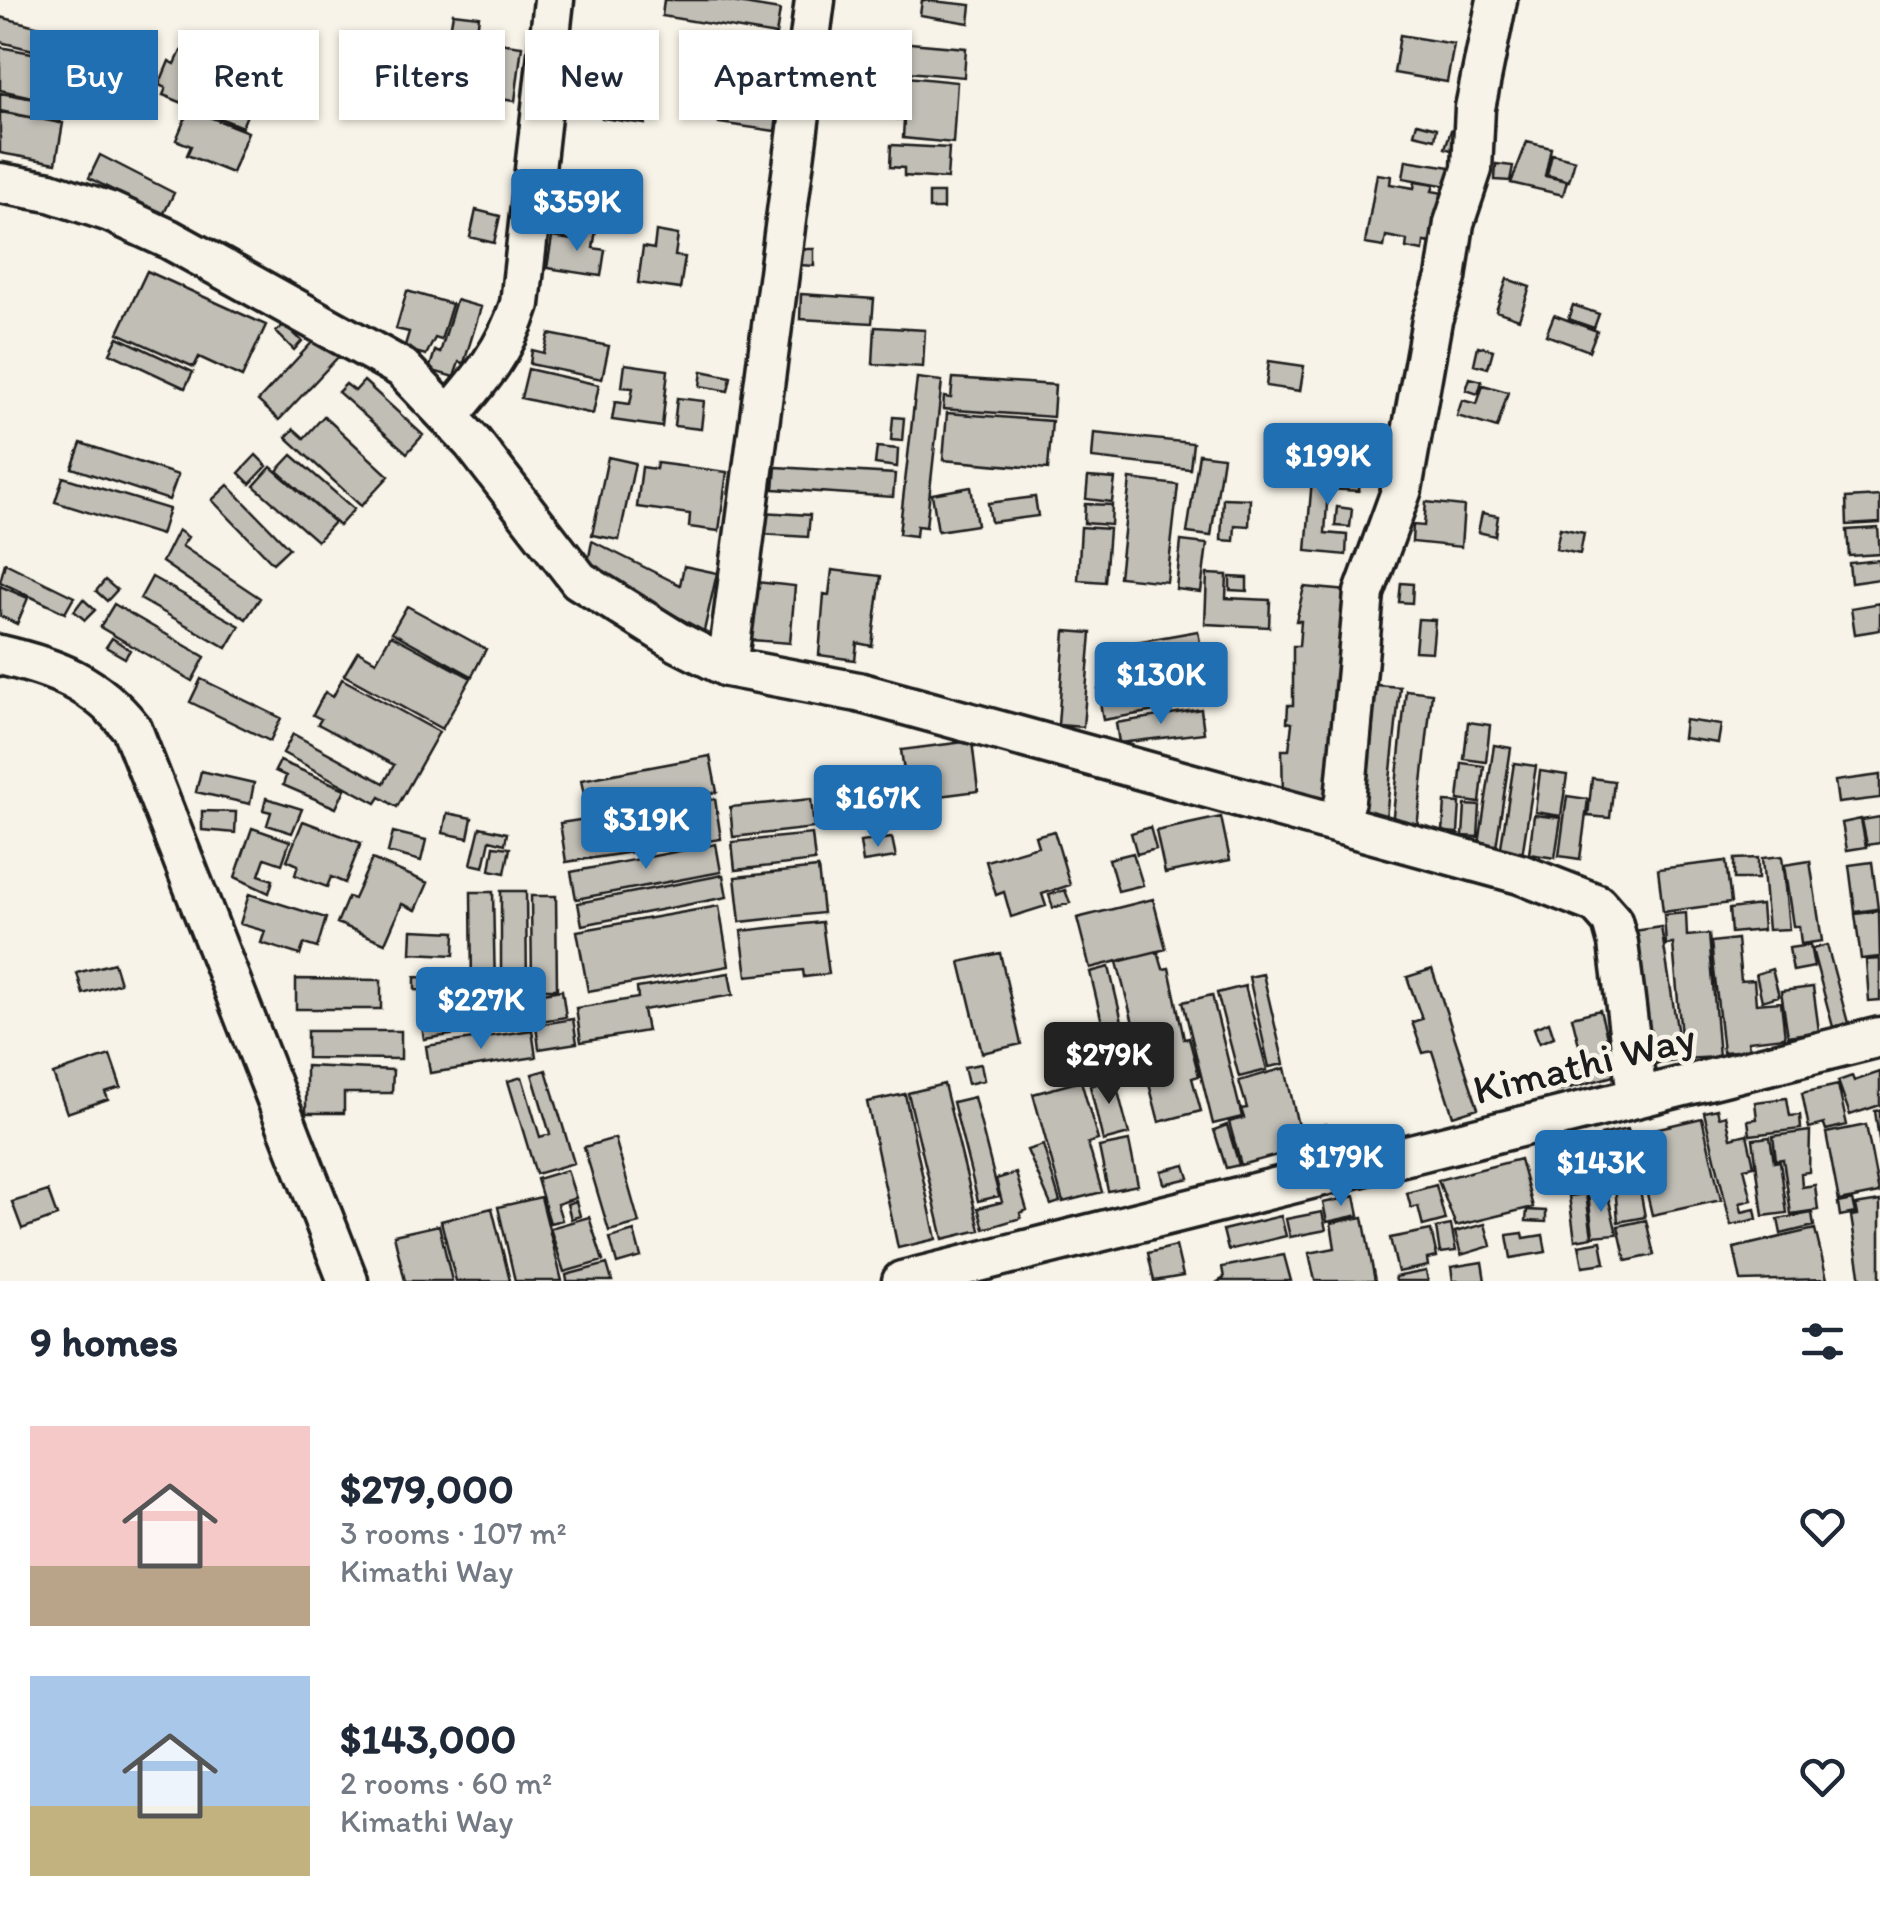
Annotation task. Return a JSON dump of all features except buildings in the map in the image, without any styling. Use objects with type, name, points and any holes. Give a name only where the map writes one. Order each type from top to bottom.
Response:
[{"type":"street","points":[[450,416],[490,369],[510,336],[520,304],[554,0]]},
{"type":"street","points":[[727,666],[815,0]]},
{"type":"street","points":[[1338,822],[1345,800],[1364,593],[1402,489],[1432,320],[1446,278],[1454,223],[1472,170],[1475,108],[1498,0]]},
{"type":"street","points":[[0,182],[50,192],[169,239],[402,368],[450,416],[580,580],[664,634],[727,666],[858,692],[1338,822],[1536,879],[1597,904],[1612,921],[1618,942],[1636,1095]]},
{"type":"street","points":[[0,655],[44,666],[86,684],[111,702],[132,729],[348,1281]]},
{"type":"street","name":"Kimathi Way","points":[[902,1281],[1880,1037]]}]
